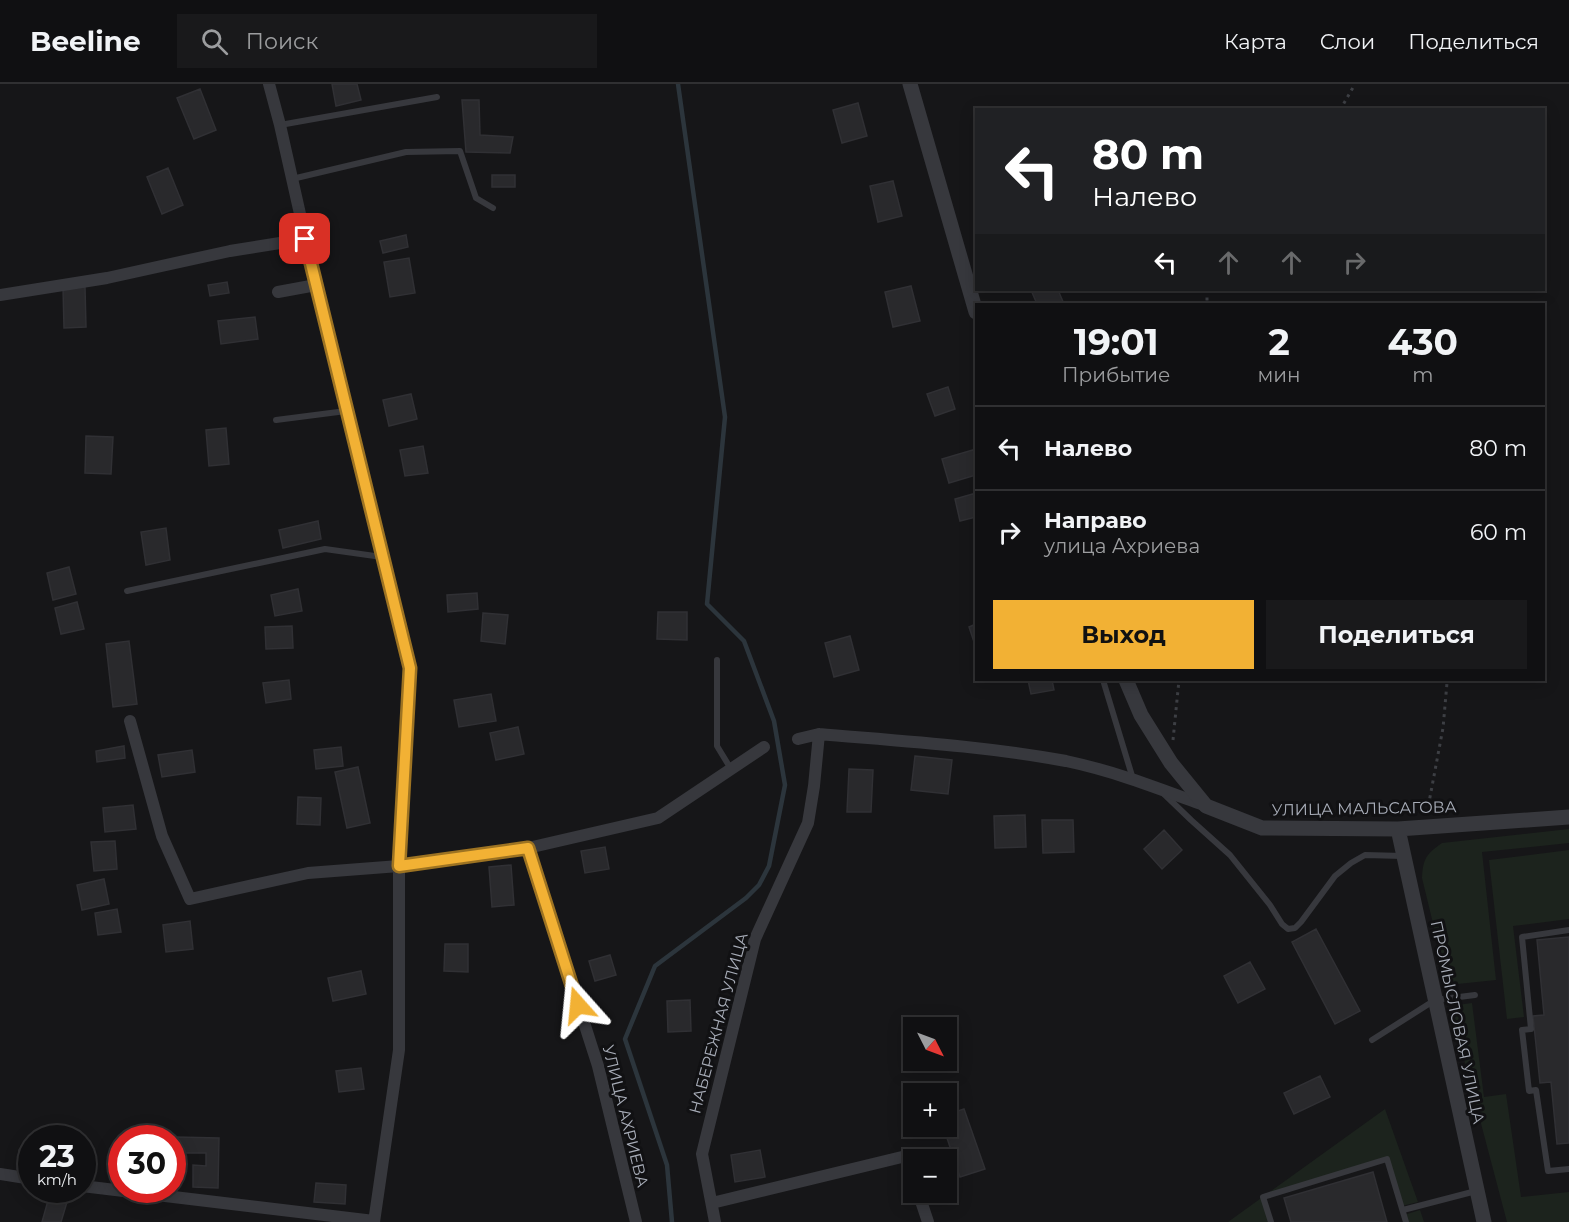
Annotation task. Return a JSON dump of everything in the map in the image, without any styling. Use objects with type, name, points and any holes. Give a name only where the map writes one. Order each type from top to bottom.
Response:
[{"type":"street","points":[[96,1188],[374,1222],[399,1050],[399,866],[410,668],[269,84]]},
{"type":"street","points":[[910,84],[975,309]]},
{"type":"street","points":[[0,295],[108,279],[230,251],[305,239]]},
{"type":"street","points":[[278,292],[316,285]]},
{"type":"street","name":"УЛИЦА МАЛЬСАГОВА","points":[[1126,681],[1141,715],[1171,763],[1206,806],[1262,828],[1398,829],[1569,817]]},
{"type":"street","points":[[130,722],[162,836],[190,899],[308,873],[399,866],[528,848],[658,819],[764,747]]},
{"type":"street","points":[[798,739],[819,734],[963,746],[1067,761],[1133,779],[1206,806]]},
{"type":"street","name":"НАБЕРЕЖНАЯ УЛИЦА","points":[[716,1222],[702,1154],[755,939],[808,823],[819,734]]},
{"type":"street","name":"ПРОМЫСЛОВАЯ УЛИЦА","points":[[1398,829],[1484,1222]]},
{"type":"street","name":"УЛИЦА АХРИЕВА","points":[[528,848],[598,1066],[636,1222]]},
{"type":"street","points":[[712,1203],[903,1157]]},
{"type":"street","points":[[0,1174],[18,1177]]},
{"type":"street","points":[[922,1203],[928,1222]]},
{"type":"lane","points":[[280,125],[437,97]]},
{"type":"lane","points":[[292,179],[406,153],[460,151],[476,198],[493,208]]},
{"type":"lane","points":[[276,420],[347,411]]},
{"type":"lane","points":[[127,591],[325,549],[382,557]]},
{"type":"lane","points":[[717,660],[717,746],[731,770]]},
{"type":"lane","points":[[1103,681],[1133,779]]},
{"type":"lane","points":[[1160,789],[1230,855],[1288,929],[1295,928],[1301,922],[1335,876],[1352,863],[1365,855],[1404,856]]},
{"type":"lane","points":[[1569,930],[1522,937],[1531,1029],[1522,1030],[1529,1091],[1536,1090],[1548,1171],[1569,1169]]},
{"type":"lane","points":[[1372,1040],[1435,1000],[1475,995]]},
{"type":"lane","points":[[1271,1222],[1263,1197],[1387,1159],[1406,1222]]},
{"type":"lane","points":[[1403,1210],[1477,1191]]},
{"type":"path","points":[[1341,108],[1355,84]]},
{"type":"path","points":[[1174,739],[1179,681]]},
{"type":"path","points":[[1424,827],[1443,728],[1448,681]]},
{"type":"shaded area","points":[[1569,829],[1569,843],[1482,852],[1496,980],[1448,985],[1422,878],[1423,866],[1432,850],[1442,843]]},
{"type":"shaded area","points":[[1569,850],[1569,919],[1513,926],[1524,1017],[1507,1019],[1489,860]]},
{"type":"shaded area","points":[[1472,1003],[1484,1097],[1506,1094],[1521,1197],[1569,1192],[1569,1222],[1507,1222],[1450,1006]]},
{"type":"shaded area","points":[[1385,1109],[1418,1202],[1402,1206],[1387,1159],[1264,1197],[1271,1222],[1228,1222]]},
{"type":"shaded area","points":[[1420,1210],[1424,1222],[1406,1222],[1404,1215]]},
{"type":"building","points":[[332,84],[357,84],[361,100],[336,106]]},
{"type":"building","points":[[200,89],[216,130],[194,139],[177,98]]},
{"type":"building","points":[[462,100],[479,100],[480,135],[513,137],[510,153],[466,152]]},
{"type":"building","points":[[858,103],[867,136],[842,143],[833,110]]},
{"type":"building","points":[[168,168],[183,205],[162,214],[147,177]]},
{"type":"building","points":[[492,175],[515,175],[515,187],[492,187]]},
{"type":"building","points":[[893,181],[902,216],[878,222],[870,186]]},
{"type":"building","points":[[406,235],[408,247],[383,253],[380,241]]},
{"type":"building","points":[[409,258],[415,293],[390,297],[384,262]]},
{"type":"building","points":[[227,282],[229,293],[210,296],[208,285]]},
{"type":"building","points":[[911,286],[920,321],[893,327],[885,292]]},
{"type":"building","points":[[85,287],[86,327],[64,328],[63,288]]},
{"type":"building","points":[[1031,291],[1058,291],[1064,303],[1037,303]]},
{"type":"building","points":[[255,317],[258,339],[221,344],[218,321]]},
{"type":"building","points":[[948,387],[955,409],[935,416],[927,394]]},
{"type":"building","points":[[411,394],[417,419],[389,426],[383,400]]},
{"type":"building","points":[[226,428],[229,464],[209,466],[206,430]]},
{"type":"building","points":[[86,436],[113,437],[111,474],[85,473]]},
{"type":"building","points":[[423,446],[428,473],[405,476],[400,450]]},
{"type":"building","points":[[975,449],[975,475],[949,483],[942,459]]},
{"type":"building","points":[[975,493],[975,517],[960,521],[955,499]]},
{"type":"building","points":[[318,521],[321,539],[283,548],[279,530]]},
{"type":"building","points":[[166,528],[170,560],[146,565],[141,532]]},
{"type":"building","points":[[69,567],[76,594],[53,600],[47,573]]},
{"type":"building","points":[[298,589],[302,611],[275,616],[271,595]]},
{"type":"building","points":[[477,593],[478,609],[448,612],[447,595]]},
{"type":"building","points":[[77,602],[84,629],[61,634],[55,608]]},
{"type":"building","points":[[658,612],[687,612],[687,640],[657,639]]},
{"type":"building","points":[[483,613],[508,615],[505,644],[481,641]]},
{"type":"building","points":[[975,624],[975,645],[969,627]]},
{"type":"building","points":[[292,626],[293,648],[266,649],[265,627]]},
{"type":"building","points":[[850,636],[859,670],[834,677],[825,643]]},
{"type":"building","points":[[129,641],[137,704],[113,707],[106,644]]},
{"type":"building","points":[[289,680],[291,699],[266,703],[263,683]]},
{"type":"building","points":[[1028,681],[1052,681],[1054,690],[1031,694]]},
{"type":"building","points":[[491,694],[496,721],[459,727],[454,700]]},
{"type":"building","points":[[518,727],[524,754],[496,760],[490,733]]},
{"type":"building","points":[[124,746],[125,758],[97,762],[96,751]]},
{"type":"building","points":[[341,747],[343,766],[316,769],[314,750]]},
{"type":"building","points":[[192,750],[195,772],[162,777],[158,755]]},
{"type":"building","points":[[915,756],[952,760],[948,794],[911,790]]},
{"type":"building","points":[[358,767],[370,823],[347,828],[335,772]]},
{"type":"building","points":[[849,769],[873,770],[871,812],[847,812]]},
{"type":"building","points":[[298,797],[321,798],[320,825],[297,824]]},
{"type":"building","points":[[133,805],[136,829],[105,832],[103,808]]},
{"type":"building","points":[[1025,815],[1026,847],[995,848],[994,816]]},
{"type":"building","points":[[1042,820],[1073,820],[1074,852],[1043,853]]},
{"type":"building","points":[[1164,830],[1182,850],[1162,869],[1144,849]]},
{"type":"building","points":[[115,841],[117,869],[94,871],[91,842]]},
{"type":"building","points":[[605,847],[609,869],[585,873],[581,851]]},
{"type":"building","points":[[511,865],[514,905],[492,907],[489,867]]},
{"type":"building","points":[[104,879],[109,904],[82,910],[77,885]]},
{"type":"building","points":[[117,909],[121,932],[98,935],[95,913]]},
{"type":"building","points":[[190,921],[193,949],[166,952],[163,925]]},
{"type":"building","points":[[1316,929],[1360,1011],[1335,1024],[1292,942]]},
{"type":"building","points":[[1569,937],[1569,1143],[1557,1144],[1551,1082],[1540,1083],[1533,1016],[1544,1015],[1537,940]]},
{"type":"building","points":[[445,944],[468,944],[468,972],[444,971]]},
{"type":"building","points":[[610,955],[616,975],[595,981],[589,961]]},
{"type":"building","points":[[1250,962],[1265,989],[1238,1003],[1224,976]]},
{"type":"building","points":[[361,971],[366,994],[333,1001],[328,978]]},
{"type":"building","points":[[690,1000],[691,1031],[668,1032],[667,1001]]},
{"type":"building","points":[[361,1068],[364,1089],[339,1092],[336,1071]]},
{"type":"building","points":[[1320,1076],[1330,1097],[1294,1114],[1284,1093]]},
{"type":"building","points":[[964,1109],[985,1169],[960,1177],[957,1168],[957,1149],[951,1149],[947,1137],[957,1137],[957,1111]]},
{"type":"building","points":[[186,1137],[219,1138],[218,1188],[193,1187],[193,1165],[206,1166],[206,1153],[186,1153]]},
{"type":"building","points":[[760,1150],[765,1177],[735,1182],[731,1155]]},
{"type":"building","points":[[1373,1172],[1387,1222],[1291,1222],[1284,1198]]},
{"type":"building","points":[[316,1183],[346,1185],[345,1204],[314,1202]]},
{"type":"building","points":[[47,1203],[67,1203],[61,1222],[42,1222]]},
{"type":"waterway","points":[[672,1222],[667,1165],[625,1039],[655,966],[746,898],[759,885],[769,866],[785,785],[774,721],[744,641],[707,604],[725,417],[678,84]]},
{"type":"route","points":[[305,239],[410,668],[399,866],[528,848],[578,1005]]}]
